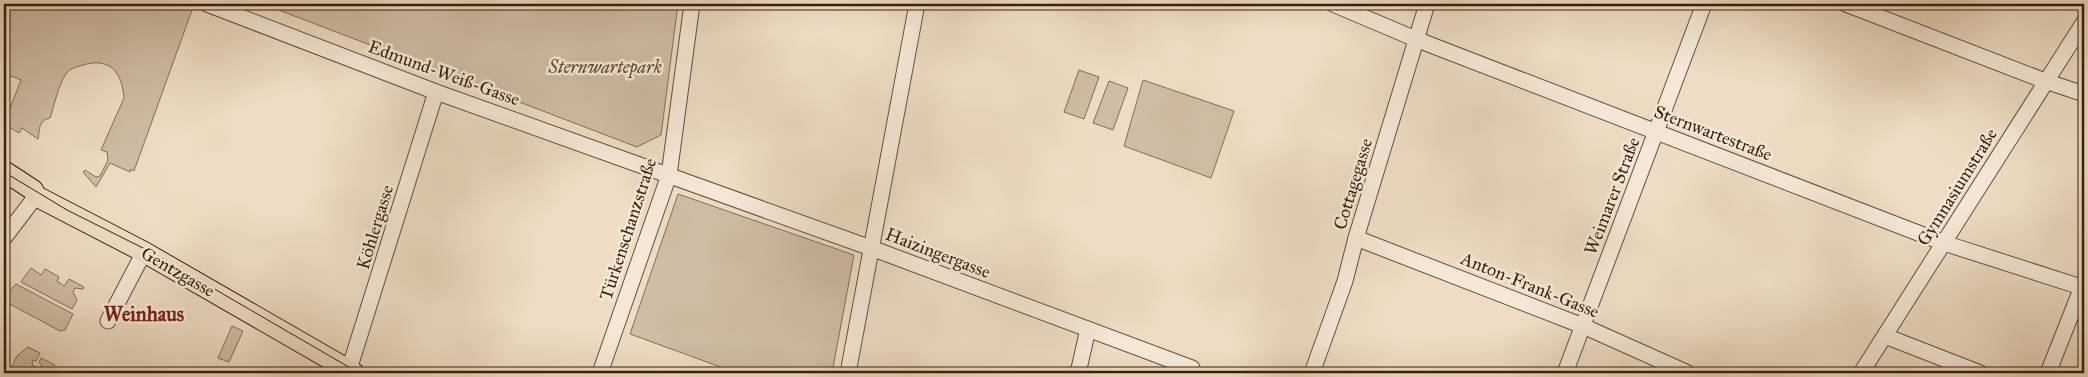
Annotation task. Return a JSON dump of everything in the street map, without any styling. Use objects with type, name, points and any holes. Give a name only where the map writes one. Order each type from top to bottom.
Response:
[{"type":"main road","name":"Gentzgasse","points":[[4,171],[33,190],[36,196],[144,252],[351,372]]},
{"type":"street","name":"Edmund-Weiß-Gasse","points":[[207,4],[436,92],[669,175]]},
{"type":"street","name":"Türkenschanzstraße","points":[[600,373],[669,175],[692,4]]},
{"type":"street","points":[[848,373],[917,4]]},
{"type":"street","name":"Sternwartestraße","points":[[1333,4],[1418,40],[1944,243],[2084,286]]},
{"type":"street","name":"Cottagegasse","points":[[1312,373],[1345,281],[1356,238],[1418,40],[1427,4]]},
{"type":"street","name":"Weimarer Straße","points":[[1565,373],[1704,4]]},
{"type":"street","points":[[1846,4],[2045,81],[2084,94]]},
{"type":"street","name":"Gymnasiumstraße","points":[[1861,373],[2084,22]]},
{"type":"street","name":"Köhlergasse","points":[[351,372],[436,92]]},
{"type":"street","name":"Haizingergasse","points":[[669,175],[1192,368]]},
{"type":"street","points":[[4,238],[36,196]]},
{"type":"street","name":"Anton-Frank-Gasse","points":[[1356,238],[1582,326],[1688,373]]},
{"type":"street","points":[[108,321],[144,252]]},
{"type":"street","points":[[2048,373],[2084,286]]},
{"type":"street","points":[[1078,373],[1088,329]]},
{"type":"street","points":[[1885,336],[1980,373]]},
{"type":"green space","points":[[4,4],[176,4],[192,10],[134,171],[131,169],[130,172],[110,163],[96,187],[83,172],[85,170],[96,177],[100,176],[108,160],[107,152],[101,150],[124,98],[121,81],[113,69],[107,65],[92,63],[76,67],[68,72],[61,83],[50,118],[41,123],[38,139],[22,128],[19,133],[4,124],[21,80],[12,76],[10,78],[4,76]]},
{"type":"green space","name":"Sternwartepark","points":[[263,4],[678,4],[661,135],[637,147]]},
{"type":"green space","points":[[1079,70],[1099,77],[1084,119],[1064,112]]},
{"type":"green space","points":[[1143,80],[1234,111],[1211,178],[1124,146]]},
{"type":"green space","points":[[1109,81],[1128,88],[1113,130],[1093,123]]},
{"type":"green space","points":[[678,194],[854,255],[832,373],[737,373],[630,334]]},
{"type":"green space","points":[[31,268],[41,275],[45,269],[59,277],[57,281],[64,286],[69,279],[84,287],[83,289],[75,288],[73,292],[77,300],[72,309],[21,282]]},
{"type":"green space","points":[[16,284],[73,314],[65,330],[60,331],[4,301],[4,298]]},
{"type":"green space","points":[[232,326],[243,331],[229,362],[218,358]]},
{"type":"green space","points":[[28,347],[40,353],[36,361],[33,360],[33,366],[40,369],[42,364],[39,363],[41,358],[55,365],[52,369],[49,368],[47,373],[9,373],[17,356]]},
{"type":"tram line","points":[[4,172],[67,210],[149,251],[359,373]]},
{"type":"district","name":"Weinhaus","points":[[144,314]]}]
